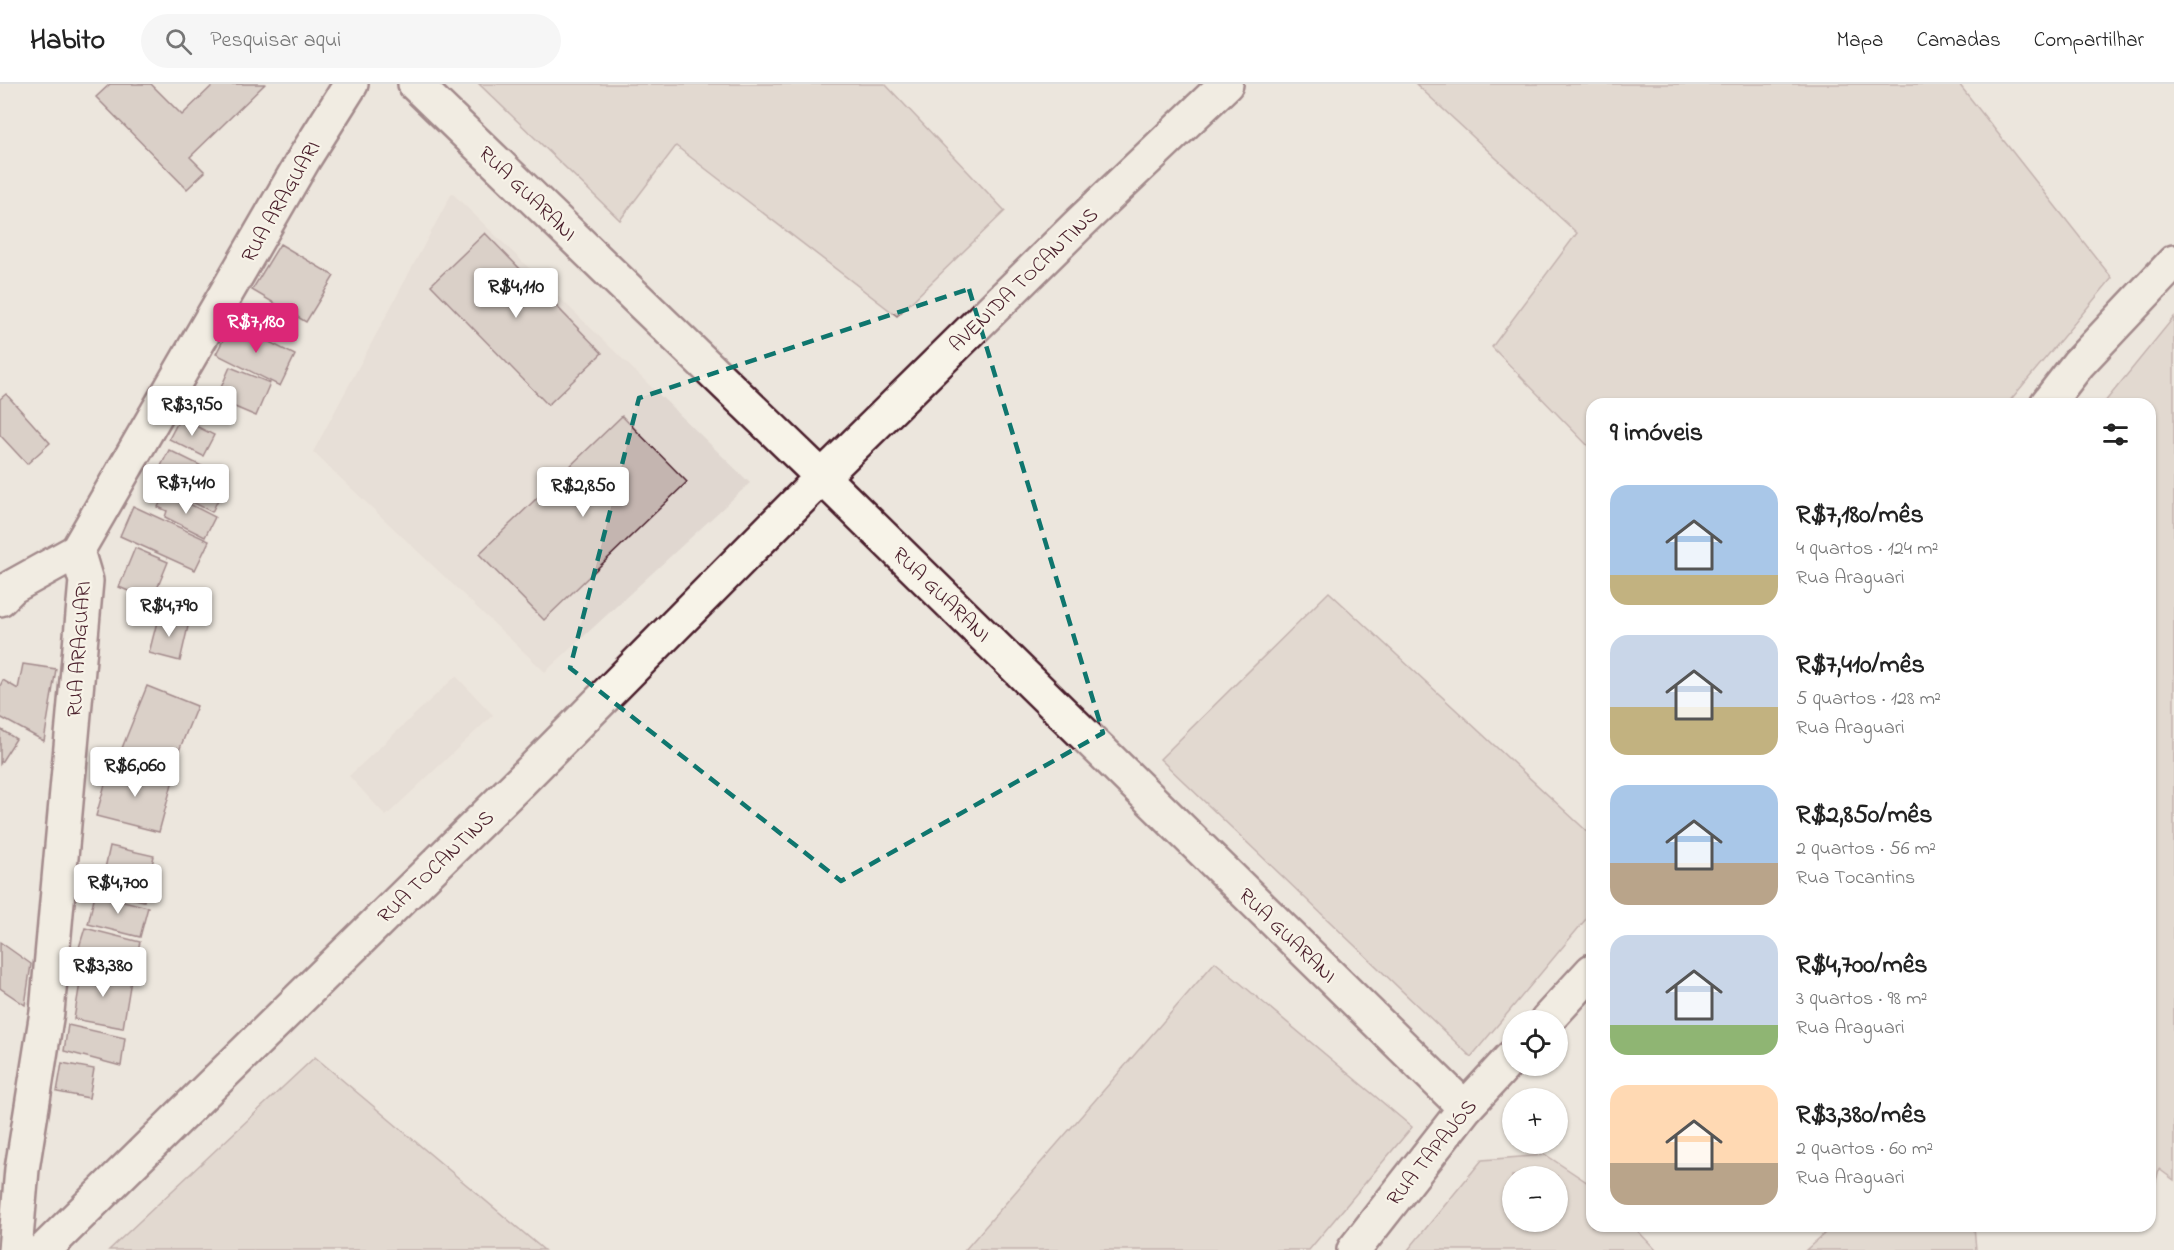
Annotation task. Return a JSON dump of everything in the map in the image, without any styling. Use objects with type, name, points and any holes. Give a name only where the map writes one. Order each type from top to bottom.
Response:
[{"type":"street","name":"RUA ARAGUARI","points":[[15,1250],[22,1168],[47,1012],[86,581],[77,551],[304,157],[351,84]]},
{"type":"street","name":"RUA GUARANI","points":[[415,84],[822,477],[1465,1108]]},
{"type":"street","name":"AVENIDA TOCANTINS","points":[[822,477],[1072,230],[1226,84]]},
{"type":"street","points":[[2052,398],[2078,364],[2174,262]]},
{"type":"street","name":"RUA TOCANTINS","points":[[44,1250],[521,781],[822,477]]},
{"type":"street","points":[[0,599],[12,587],[77,551]]},
{"type":"street","points":[[1556,1010],[1586,978]]},
{"type":"street","name":"RUA TAPAJÓS","points":[[1354,1250],[1465,1108],[1502,1068]]},
{"type":"highlighted area","points":[[969,289],[1103,733],[841,881],[570,668],[639,398]]},
{"type":"shaded area","points":[[479,84],[885,84],[1005,211],[897,316],[676,146],[620,220]]},
{"type":"shaded area","points":[[1416,84],[1959,84],[2112,278],[2012,398],[1586,398],[1586,444],[1492,347],[1577,233]]},
{"type":"shaded area","points":[[452,193],[750,483],[545,672],[313,452]]},
{"type":"shaded area","points":[[2174,317],[2174,1180],[2159,1169],[2156,1181],[2156,398],[2108,398]]},
{"type":"shaded area","points":[[1329,592],[1586,830],[1586,919],[1510,1010],[1502,1010],[1502,1020],[1471,1057],[1160,759]]},
{"type":"shaded area","points":[[456,676],[493,715],[386,816],[349,776]]},
{"type":"shaded area","points":[[1215,962],[1412,1127],[1309,1250],[965,1250]]},
{"type":"shaded area","points":[[315,1057],[544,1250],[109,1250]]},
{"type":"shaded area","points":[[1546,1155],[1562,1166],[1502,1166],[1502,1232],[1568,1232],[1568,1170],[1586,1182],[1586,1232],[1639,1232],[1656,1250],[1408,1250],[1482,1160]]},
{"type":"shaded area","points":[[1826,1232],[1974,1232],[1976,1250],[1806,1250]]},
{"type":"building","points":[[110,84],[151,84],[182,115],[214,84],[265,84],[190,157],[205,172],[187,189],[96,97]]},
{"type":"building","points":[[485,233],[602,353],[548,405],[431,285]]},
{"type":"building","points":[[280,244],[334,276],[306,322],[252,290]]},
{"type":"building","points":[[232,323],[295,355],[280,386],[216,354]]},
{"type":"building","points":[[230,367],[270,383],[256,416],[216,399]]},
{"type":"building","points":[[6,394],[50,443],[27,464],[0,435],[0,399]]},
{"type":"building","points":[[622,416],[687,482],[544,620],[479,554]]},
{"type":"building","points":[[180,418],[214,435],[203,456],[169,439]]},
{"type":"building","points":[[169,450],[228,479],[212,512],[153,482]]},
{"type":"building","points":[[166,492],[215,517],[205,537],[165,517],[167,511],[158,507]]},
{"type":"building","points":[[133,506],[209,541],[195,570],[120,536]]},
{"type":"building","points":[[135,548],[168,562],[152,601],[119,587]]},
{"type":"building","points":[[159,614],[189,622],[180,661],[149,653]]},
{"type":"building","points":[[23,664],[56,669],[44,741],[0,717],[0,686],[3,680],[18,689]]},
{"type":"building","points":[[147,686],[197,706],[172,768],[122,748]]},
{"type":"building","points":[[0,729],[16,739],[0,764]]},
{"type":"building","points":[[111,763],[173,780],[159,832],[96,816]]},
{"type":"building","points":[[110,846],[154,856],[144,901],[126,897],[128,888],[102,882]]},
{"type":"building","points":[[95,894],[148,907],[140,937],[88,924]]},
{"type":"building","points":[[85,928],[140,942],[132,974],[77,954]]},
{"type":"building","points":[[0,942],[31,964],[25,1005],[0,988]]},
{"type":"building","points":[[87,968],[132,974],[123,1028],[74,1019],[81,977],[85,977]]},
{"type":"building","points":[[68,1025],[125,1038],[121,1066],[64,1051]]},
{"type":"building","points":[[62,1063],[94,1069],[89,1098],[57,1092]]}]
